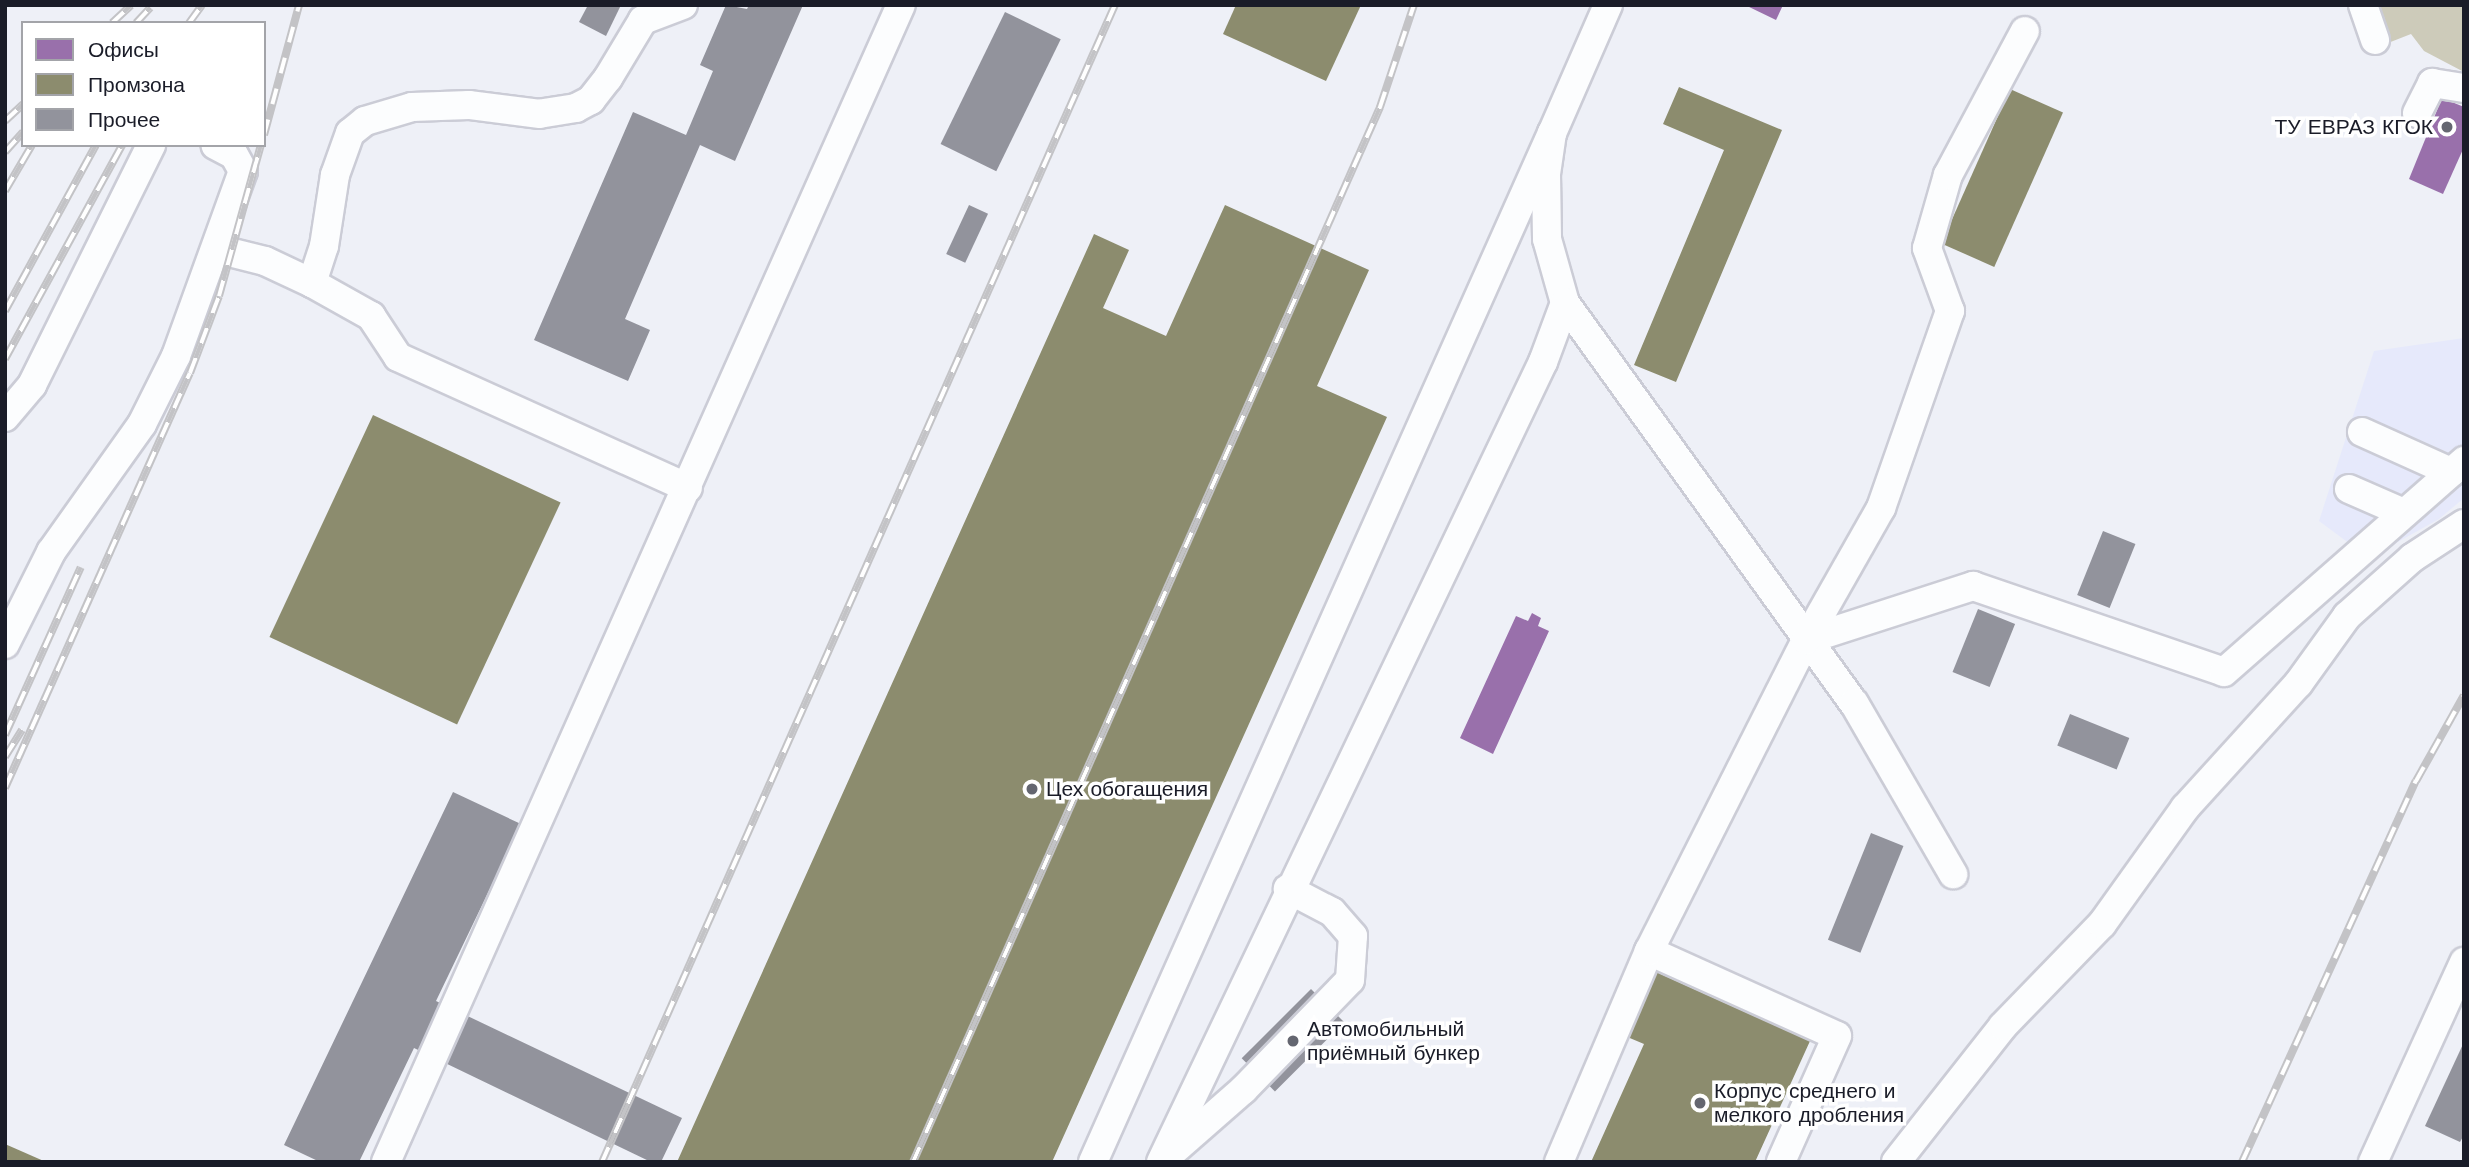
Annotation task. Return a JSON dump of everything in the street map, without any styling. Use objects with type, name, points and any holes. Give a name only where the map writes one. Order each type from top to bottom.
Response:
[{"type":"lane","points":[[312,283],[324,246],[335,175],[350,133],[365,121],[412,107],[469,105],[540,114],[576,108],[591,100],[608,78],[643,20],[683,5]]},
{"type":"lane","points":[[386,1162],[901,5]]},
{"type":"lane","points":[[1093,1162],[1608,5]]},
{"type":"lane","points":[[2363,5],[2375,40]]},
{"type":"lane","points":[[1559,1162],[1649,951],[1806,640],[1885,494],[1950,312],[1927,248],[1948,175],[2025,31]]},
{"type":"lane","points":[[2417,113],[2432,82],[2464,88]]},
{"type":"lane","points":[[1552,133],[1546,174],[1547,239],[1565,303],[1854,703],[1953,874]]},
{"type":"lane","points":[[5,416],[32,385],[149,147]]},
{"type":"lane","points":[[5,644],[56,542],[142,424],[162,387],[217,249],[243,171],[234,155],[219,147]]},
{"type":"lane","points":[[217,249],[265,261],[312,283],[371,316],[398,358],[688,488]]},
{"type":"lane","points":[[1288,888],[1332,912],[1353,936],[1350,980],[1243,1090],[1161,1162],[1288,888],[1543,362],[1565,303]]},
{"type":"lane","points":[[1806,640],[1973,586],[2224,672],[2458,466],[2362,432]]},
{"type":"lane","points":[[2349,489],[2404,513]]},
{"type":"lane","points":[[1896,1162],[2003,1026],[2102,924],[2155,846],[2298,684],[2347,616],[2412,558],[2464,524]]},
{"type":"lane","points":[[1649,951],[1836,1036],[1781,1162]]},
{"type":"lane","points":[[2373,1162],[2464,962]]},
{"type":"shaded area","points":[[2374,5],[2464,5],[2464,72],[2424,51],[2411,34],[2388,43]]},
{"type":"shaded area","points":[[2464,338],[2464,498],[2439,519],[2369,558],[2319,521],[2374,351]]},
{"type":"building: Офисы","points":[[1745,5],[1783,5],[1776,20]]},
{"type":"building: Офисы","name":"ТУ ЕВРАЗ КГОК","points":[[2442,98],[2464,107],[2464,147],[2443,194],[2409,179]]},
{"type":"building: Офисы","points":[[1532,613],[1541,618],[1538,626],[1549,631],[1493,754],[1460,738],[1516,616],[1528,621]]},
{"type":"building: Промзона","points":[[1236,5],[1361,5],[1326,81],[1223,34]]},
{"type":"building: Промзона","points":[[1679,87],[1782,130],[1676,382],[1634,365],[1724,150],[1663,124]]},
{"type":"building: Промзона","points":[[2010,89],[2063,113],[1994,267],[1941,243]]},
{"type":"building: Промзона","name":"Цех обогащения","points":[[1225,205],[1369,270],[1317,386],[1387,417],[1052,1162],[677,1162],[1094,234],[1129,250],[1103,308],[1166,336]]},
{"type":"building: Промзона","points":[[373,415],[561,502],[457,725],[269,637]]},
{"type":"building: Промзона","name":"Корпус среднего и мелкого дробления","points":[[1654,971],[1810,1041],[1755,1162],[1591,1162],[1644,1044],[1625,1036]]},
{"type":"building: Промзона","points":[[5,1144],[46,1162],[5,1162]]},
{"type":"building: Прочее","points":[[588,5],[621,5],[606,36],[579,22]]},
{"type":"building: Прочее","points":[[726,5],[747,9],[749,5],[803,5],[735,161],[700,145],[625,319],[650,330],[628,381],[534,340],[633,112],[686,135],[713,71],[700,65]]},
{"type":"building: Прочее","points":[[1005,12],[1061,39],[996,171],[941,144]]},
{"type":"building: Прочее","points":[[969,205],[988,214],[965,263],[946,254]]},
{"type":"building: Прочее","points":[[2103,531],[2135,544],[2110,608],[2077,595]]},
{"type":"building: Прочее","points":[[1978,609],[2015,624],[1990,687],[1953,672]]},
{"type":"building: Прочее","points":[[2070,714],[2129,738],[2117,769],[2057,746]]},
{"type":"building: Прочее","points":[[453,792],[521,824],[436,1001],[682,1118],[661,1162],[651,1162],[414,1048],[359,1162],[320,1162],[284,1145]]},
{"type":"building: Прочее","points":[[1871,833],[1903,846],[1860,953],[1828,940]]},
{"type":"building: Прочее","name":"Автомобильный приёмный бункер","points":[[1311,989],[1344,1022],[1275,1092],[1242,1058]]},
{"type":"building: Прочее","points":[[2464,1042],[2464,1135],[2460,1142],[2425,1126]]},
{"type":"railway","points":[[114,21],[131,5]]},
{"type":"railway","points":[[190,21],[202,5]]},
{"type":"railway","points":[[266,128],[299,5]]},
{"type":"railway","points":[[602,1162],[1115,5]]},
{"type":"railway","points":[[913,1162],[1380,107],[1414,5]]},
{"type":"railway","points":[[138,21],[150,8]]},
{"type":"railway","points":[[5,121],[21,106]]},
{"type":"railway","points":[[5,152],[21,134]]},
{"type":"railway","points":[[5,191],[31,147]]},
{"type":"railway","points":[[5,311],[95,147]]},
{"type":"railway","points":[[5,359],[121,147]]},
{"type":"railway","points":[[5,788],[190,373],[219,296],[260,147]]},
{"type":"railway","points":[[5,735],[81,567]]},
{"type":"railway","points":[[2242,1162],[2416,781],[2464,695]]},
{"type":"railway","points":[[5,757],[22,730]]},
{"type":"place","name":"ТУ ЕВРАЗ КГОК","points":[[2447,127]]},
{"type":"place","name":"Цех обогащения","points":[[1032,789]]},
{"type":"place","name":"Автомобильный приёмный бункер","points":[[1293,1041]]},
{"type":"place","name":"Корпус среднего и мелкого дробления","points":[[1700,1103]]}]
